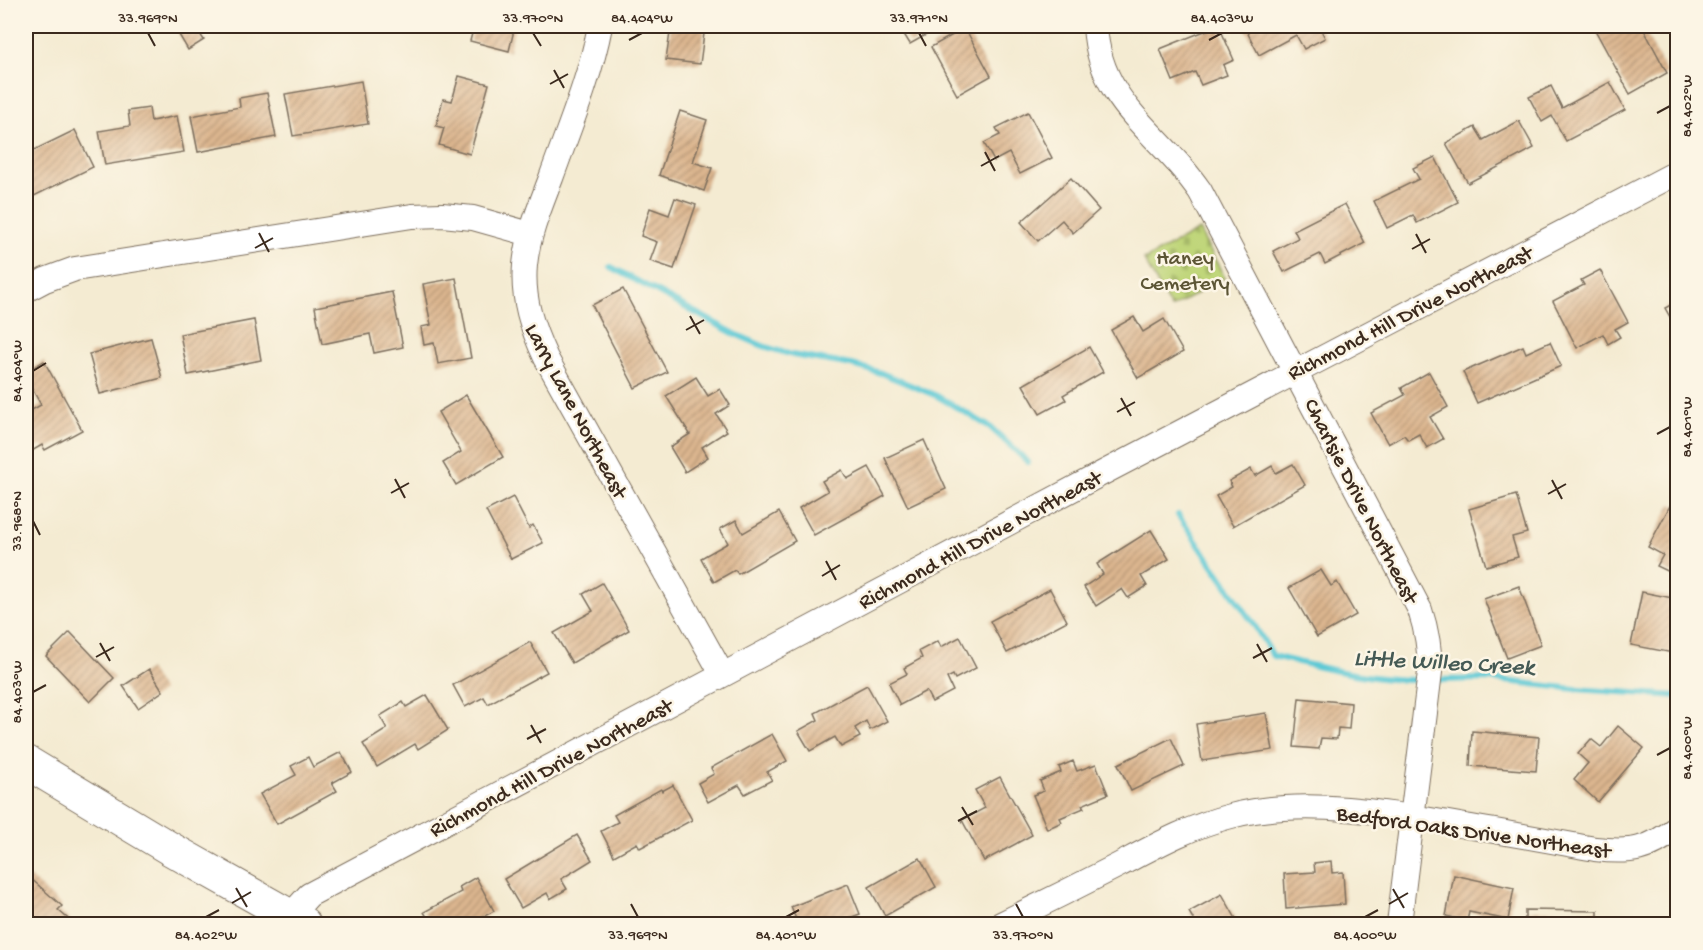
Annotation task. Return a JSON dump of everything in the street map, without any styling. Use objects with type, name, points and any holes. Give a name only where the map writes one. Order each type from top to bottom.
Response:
[{"type":"street","name":"Larry Lane Northeast","points":[[600,26],[585,85],[530,234],[525,266],[528,315],[536,336],[579,417],[722,674]]},
{"type":"street","name":"Charlsie Drive Northeast","points":[[1095,26],[1100,55],[1108,78],[1138,123],[1184,169],[1200,191],[1420,610],[1427,633],[1430,655],[1428,693],[1399,924]]},
{"type":"street","name":"Richmond Hill Drive Northeast","points":[[297,920],[309,895],[1296,370],[1677,172]]},
{"type":"street","points":[[26,290],[75,269],[412,216],[442,214],[472,218],[530,234]]},
{"type":"street","points":[[26,762],[169,849],[297,920]]},
{"type":"street","name":"Bedford Oaks Drive Northeast","points":[[1001,924],[1164,841],[1231,816],[1269,808],[1335,808],[1412,816],[1619,852],[1642,848],[1664,838],[1677,827]]},
{"type":"green space","name":"Haney Cemetery","points":[[1199,230],[1225,278],[1171,308],[1144,260]]},
{"type":"building","points":[[195,26],[204,40],[188,50],[175,28]]},
{"type":"building","points":[[474,26],[515,26],[509,51],[470,41]]},
{"type":"building","points":[[671,26],[705,26],[700,64],[666,60]]},
{"type":"building","points":[[899,26],[942,26],[910,44]]},
{"type":"building","points":[[1217,26],[1234,60],[1223,65],[1227,75],[1201,85],[1195,72],[1173,81],[1160,49]]},
{"type":"building","points":[[1244,26],[1319,26],[1325,38],[1304,49],[1296,35],[1259,55]]},
{"type":"building","points":[[1642,26],[1667,73],[1630,94],[1594,28]]},
{"type":"building","points":[[965,28],[991,76],[957,95],[931,47]]},
{"type":"building","points":[[459,76],[489,84],[470,154],[439,145],[444,128],[436,126],[443,99],[452,101]]},
{"type":"building","points":[[361,81],[368,124],[293,136],[285,94]]},
{"type":"building","points":[[1610,82],[1625,110],[1566,141],[1552,116],[1542,122],[1529,97],[1551,86],[1562,108]]},
{"type":"building","points":[[267,93],[276,137],[198,152],[191,116],[240,107],[239,98]]},
{"type":"building","points":[[149,108],[151,121],[177,116],[184,152],[105,165],[99,131],[130,126],[128,111]]},
{"type":"building","points":[[680,111],[707,120],[693,162],[712,168],[704,191],[659,175]]},
{"type":"building","points":[[1028,112],[1052,158],[1020,174],[1009,153],[994,161],[984,143],[1000,135],[996,128]]},
{"type":"building","points":[[1519,121],[1534,148],[1468,183],[1446,143],[1475,127],[1483,140]]},
{"type":"building","points":[[75,130],[93,167],[28,199],[26,154]]},
{"type":"building","points":[[1435,157],[1458,202],[1417,223],[1413,215],[1387,228],[1374,201],[1419,179],[1413,168]]},
{"type":"building","points":[[1071,178],[1099,210],[1073,233],[1062,220],[1038,241],[1021,222]]},
{"type":"building","points":[[675,198],[696,205],[674,269],[650,261],[657,242],[641,236],[650,208],[669,215]]},
{"type":"building","points":[[1345,204],[1365,243],[1325,264],[1320,254],[1284,272],[1273,251],[1298,238],[1294,230]]},
{"type":"building","points":[[1600,270],[1628,322],[1615,329],[1620,337],[1608,344],[1603,334],[1577,348],[1553,301],[1584,285],[1581,280]]},
{"type":"building","points":[[456,278],[471,358],[438,364],[434,343],[424,345],[421,327],[431,325],[423,284]]},
{"type":"building","points":[[623,289],[667,372],[635,388],[592,305]]},
{"type":"building","points":[[392,292],[403,347],[374,353],[370,334],[322,344],[315,307]]},
{"type":"building","points":[[1678,301],[1678,331],[1665,308]]},
{"type":"building","points":[[1134,317],[1143,332],[1164,319],[1183,352],[1138,378],[1111,330]]},
{"type":"building","points":[[254,320],[261,360],[188,375],[180,334]]},
{"type":"building","points":[[151,338],[162,378],[100,394],[89,354]]},
{"type":"building","points":[[1550,342],[1561,366],[1477,403],[1463,372],[1523,346],[1526,353]]},
{"type":"building","points":[[1089,347],[1103,372],[1063,395],[1066,400],[1040,414],[1023,385]]},
{"type":"building","points":[[44,361],[82,430],[45,450],[42,445],[30,452],[26,445],[26,413],[41,405],[26,378],[26,372]]},
{"type":"building","points":[[1429,372],[1448,407],[1430,417],[1443,439],[1427,448],[1419,434],[1408,440],[1404,435],[1388,444],[1371,413],[1405,395],[1401,388]]},
{"type":"building","points":[[696,377],[708,396],[720,389],[730,405],[716,414],[727,431],[702,447],[708,457],[685,472],[670,447],[690,434],[666,396]]},
{"type":"building","points":[[466,395],[503,457],[456,485],[443,463],[461,452],[438,412]]},
{"type":"building","points":[[924,440],[946,489],[908,507],[885,458]]},
{"type":"building","points":[[1293,464],[1305,485],[1233,526],[1216,496],[1232,487],[1229,481],[1251,469],[1255,476],[1272,466],[1276,473]]},
{"type":"building","points":[[869,467],[885,496],[814,535],[799,508],[828,491],[822,481],[842,470],[847,479]]},
{"type":"building","points":[[1516,495],[1527,533],[1512,537],[1518,557],[1486,566],[1469,509]]},
{"type":"building","points":[[513,497],[529,528],[533,525],[543,543],[511,559],[486,511]]},
{"type":"building","points":[[1671,504],[1678,507],[1678,576],[1657,566],[1663,555],[1648,547]]},
{"type":"building","points":[[779,512],[795,541],[738,574],[735,570],[714,582],[701,558],[728,543],[720,529],[736,520],[743,533]]},
{"type":"building","points":[[1151,530],[1169,559],[1141,576],[1147,586],[1128,598],[1122,589],[1096,606],[1084,587],[1103,574],[1097,564]]},
{"type":"building","points":[[1321,570],[1331,586],[1337,582],[1356,615],[1317,637],[1289,588]]},
{"type":"building","points":[[602,583],[629,630],[572,663],[554,633],[593,611],[583,594]]},
{"type":"building","points":[[1519,586],[1541,645],[1507,658],[1484,599]]},
{"type":"building","points":[[1050,589],[1067,621],[1007,653],[990,621]]},
{"type":"building","points":[[1642,592],[1678,599],[1678,631],[1673,653],[1631,645]]},
{"type":"building","points":[[70,632],[114,678],[90,702],[46,656]]},
{"type":"building","points":[[960,637],[976,668],[955,679],[953,675],[947,678],[953,691],[932,702],[926,691],[900,705],[889,683],[907,674],[904,668],[922,658],[919,651],[938,641],[941,647]]},
{"type":"building","points":[[530,642],[547,672],[488,704],[484,697],[465,707],[453,685]]},
{"type":"building","points":[[149,669],[163,691],[138,708],[123,686]]},
{"type":"building","points":[[867,685],[887,721],[870,730],[866,721],[855,728],[860,737],[841,747],[835,737],[810,751],[798,731],[818,720],[815,713]]},
{"type":"building","points":[[427,695],[448,730],[418,749],[415,744],[377,767],[363,744],[387,729],[380,716],[403,702],[406,707]]},
{"type":"building","points":[[1299,698],[1351,703],[1349,729],[1338,728],[1337,739],[1321,738],[1319,749],[1294,747]]},
{"type":"building","points":[[1266,713],[1273,750],[1202,761],[1196,724]]},
{"type":"building","points":[[1618,726],[1644,748],[1598,802],[1574,780],[1588,763],[1578,754],[1591,739],[1601,747]]},
{"type":"building","points":[[1472,731],[1539,737],[1536,771],[1470,766]]},
{"type":"building","points":[[772,734],[787,761],[767,772],[772,780],[745,794],[739,785],[708,802],[698,783],[714,774],[711,768]]},
{"type":"building","points":[[1171,738],[1184,766],[1131,791],[1118,764]]},
{"type":"building","points":[[341,752],[352,772],[332,783],[337,791],[277,824],[260,794],[296,775],[291,766],[308,757],[313,767]]},
{"type":"building","points":[[1073,761],[1077,771],[1096,764],[1108,794],[1082,805],[1084,808],[1060,818],[1062,822],[1047,829],[1033,795],[1044,791],[1040,781],[1061,772],[1059,767]]},
{"type":"building","points":[[1000,777],[1032,835],[984,861],[962,820],[985,808],[975,790]]},
{"type":"building","points":[[673,785],[692,820],[640,848],[637,843],[614,856],[601,831],[618,822],[614,815],[661,789],[662,791]]},
{"type":"building","points":[[577,835],[592,860],[561,879],[567,889],[550,899],[547,893],[521,908],[504,879]]},
{"type":"building","points":[[920,858],[936,887],[885,916],[869,887]]},
{"type":"building","points":[[1331,861],[1332,873],[1343,872],[1345,904],[1286,909],[1284,874],[1315,872],[1314,863]]},
{"type":"building","points":[[1454,875],[1514,888],[1508,920],[1469,912],[1467,921],[1446,916]]},
{"type":"building","points":[[29,877],[62,906],[58,910],[74,924],[31,924],[26,920],[26,881]]},
{"type":"building","points":[[476,877],[494,911],[470,924],[431,924],[424,912],[461,892],[459,887]]},
{"type":"building","points":[[848,884],[860,914],[833,924],[798,924],[791,907]]},
{"type":"building","points":[[1222,894],[1239,924],[1196,924],[1189,912]]},
{"type":"building","points":[[1525,910],[1598,911],[1598,924],[1525,924]]},
{"type":"building","points":[[1678,916],[1678,924],[1638,923]]},
{"type":"waterway","name":"Little Willeo Creek","points":[[611,267],[735,334],[763,346],[792,355],[852,365],[881,373],[937,396],[990,427],[1028,462]]},
{"type":"waterway","name":"Little Willeo Creek","points":[[1178,515],[1253,623],[1273,656],[1367,676],[1424,680]]},
{"type":"waterway","name":"Little Willeo Creek","points":[[1434,680],[1488,679],[1575,689],[1678,696]]}]
